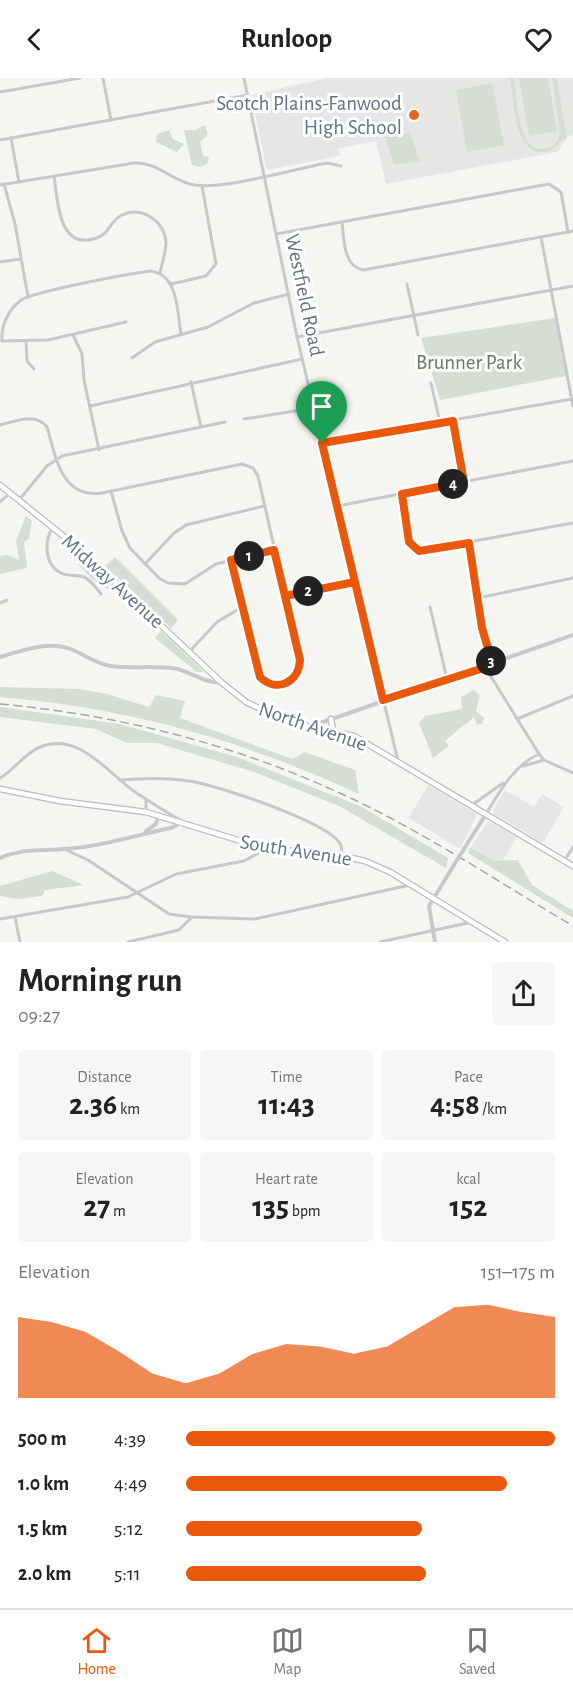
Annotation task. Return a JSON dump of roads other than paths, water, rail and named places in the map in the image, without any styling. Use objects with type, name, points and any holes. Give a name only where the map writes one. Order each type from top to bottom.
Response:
[{"type":"main road","name":"Midway Avenue","points":[[0,485],[53,527],[118,584],[220,682]]},
{"type":"main road","name":"North Avenue","points":[[220,682],[261,711],[288,722],[354,736],[573,866]]},
{"type":"main road","points":[[331,719],[333,730]]},
{"type":"main road","name":"South Avenue","points":[[0,789],[60,801],[159,814],[225,838],[267,849],[342,855],[379,867],[505,942]]},
{"type":"street","points":[[0,92],[80,78]]},
{"type":"street","points":[[103,78],[111,120]]},
{"type":"street","name":"Westfield Road","points":[[244,78],[297,337],[398,762]]},
{"type":"street","points":[[0,140],[248,95]]},
{"type":"street","points":[[11,138],[19,182]]},
{"type":"street","points":[[28,297],[2,184],[144,163],[157,167],[180,181],[202,186],[327,163],[341,166]]},
{"type":"street","points":[[54,176],[62,225],[75,238],[86,240],[99,237],[114,220],[126,214],[139,213],[154,219],[162,229],[166,241],[160,273]]},
{"type":"street","points":[[276,234],[549,184],[561,192],[567,232]]},
{"type":"street","points":[[171,284],[206,276],[216,264],[202,186]]},
{"type":"street","points":[[342,222],[349,261],[353,267],[363,270],[573,231]]},
{"type":"street","points":[[542,237],[573,406]]},
{"type":"street","points":[[0,262],[21,259]]},
{"type":"street","points":[[126,322],[48,340],[1,341],[8,314],[28,297],[147,271],[160,273],[171,284],[181,334]]},
{"type":"street","points":[[407,284],[418,335]]},
{"type":"street","points":[[297,337],[573,286]]},
{"type":"street","points":[[132,358],[155,342],[216,324],[254,303],[289,294]]},
{"type":"street","points":[[73,334],[82,354],[99,450]]},
{"type":"street","points":[[26,341],[27,361],[34,369]]},
{"type":"street","points":[[90,406],[303,359]]},
{"type":"street","points":[[191,382],[201,428]]},
{"type":"street","points":[[431,383],[440,422]]},
{"type":"street","points":[[322,443],[572,399]]},
{"type":"street","points":[[244,419],[314,408]]},
{"type":"street","points":[[0,425],[32,418],[39,420],[47,427],[62,476],[76,489],[91,494],[242,464],[249,466],[257,474],[300,660],[296,676],[285,684],[271,685],[257,673],[231,560]]},
{"type":"street","points":[[453,421],[464,482]]},
{"type":"street","points":[[19,500],[43,469],[56,459],[225,422]]},
{"type":"street","points":[[337,506],[573,461]]},
{"type":"street","points":[[111,491],[125,539],[145,564],[163,581],[176,585],[187,583],[210,567],[274,550]]},
{"type":"street","points":[[0,502],[10,493]]},
{"type":"street","points":[[402,494],[409,542],[413,549],[424,551],[573,523]]},
{"type":"street","points":[[145,564],[186,525],[264,506]]},
{"type":"street","points":[[53,527],[48,536],[47,550],[52,566],[62,574],[86,579],[100,594]]},
{"type":"street","points":[[469,543],[477,598],[493,665]]},
{"type":"street","points":[[477,598],[573,578]]},
{"type":"street","points":[[285,596],[355,582]]},
{"type":"street","points":[[0,603],[7,600]]},
{"type":"street","points":[[189,652],[217,622],[242,607]]},
{"type":"street","points":[[430,607],[447,679]]},
{"type":"street","points":[[312,726],[383,700],[485,668],[573,635]]},
{"type":"street","name":"North Avenue","points":[[0,657],[38,646],[54,645],[71,649],[108,665],[164,667],[188,672],[214,683],[220,682]]},
{"type":"street","points":[[485,668],[538,754],[544,760],[573,773]]},
{"type":"street","points":[[517,719],[573,696]]},
{"type":"street","points":[[0,778],[33,751],[46,745],[61,744],[84,752],[145,798],[183,822]]},
{"type":"street","points":[[435,942],[428,911],[434,899],[505,782],[528,759],[538,754]]},
{"type":"street","points":[[522,766],[544,760]]},
{"type":"street","points":[[120,780],[168,778],[223,789],[288,812],[332,836],[340,843],[342,855]]},
{"type":"street","points":[[472,806],[498,784],[505,782]]},
{"type":"street","points":[[145,798],[146,812]]},
{"type":"street","points":[[145,832],[156,824],[159,814]]},
{"type":"street","points":[[0,858],[30,849],[63,849],[171,828],[183,822]]},
{"type":"street","points":[[564,861],[573,847]]},
{"type":"street","points":[[63,849],[88,860],[169,914],[191,917],[255,919],[410,885]]},
{"type":"street","points":[[0,919],[95,904],[138,892],[176,874],[244,861],[267,849]]},
{"type":"street","points":[[15,917],[20,942]]},
{"type":"street","points":[[128,942],[179,930],[187,924],[191,917]]},
{"type":"street","points":[[380,942],[472,922]]},
{"type":"railway","points":[[0,704],[97,717],[145,727],[192,739],[284,769],[399,822],[573,926]]},
{"type":"place","name":"Scotch Plains-Fanwood High School","points":[[414,115]]},
{"type":"park label","name":"Brunner Park","points":[[469,362]]}]
